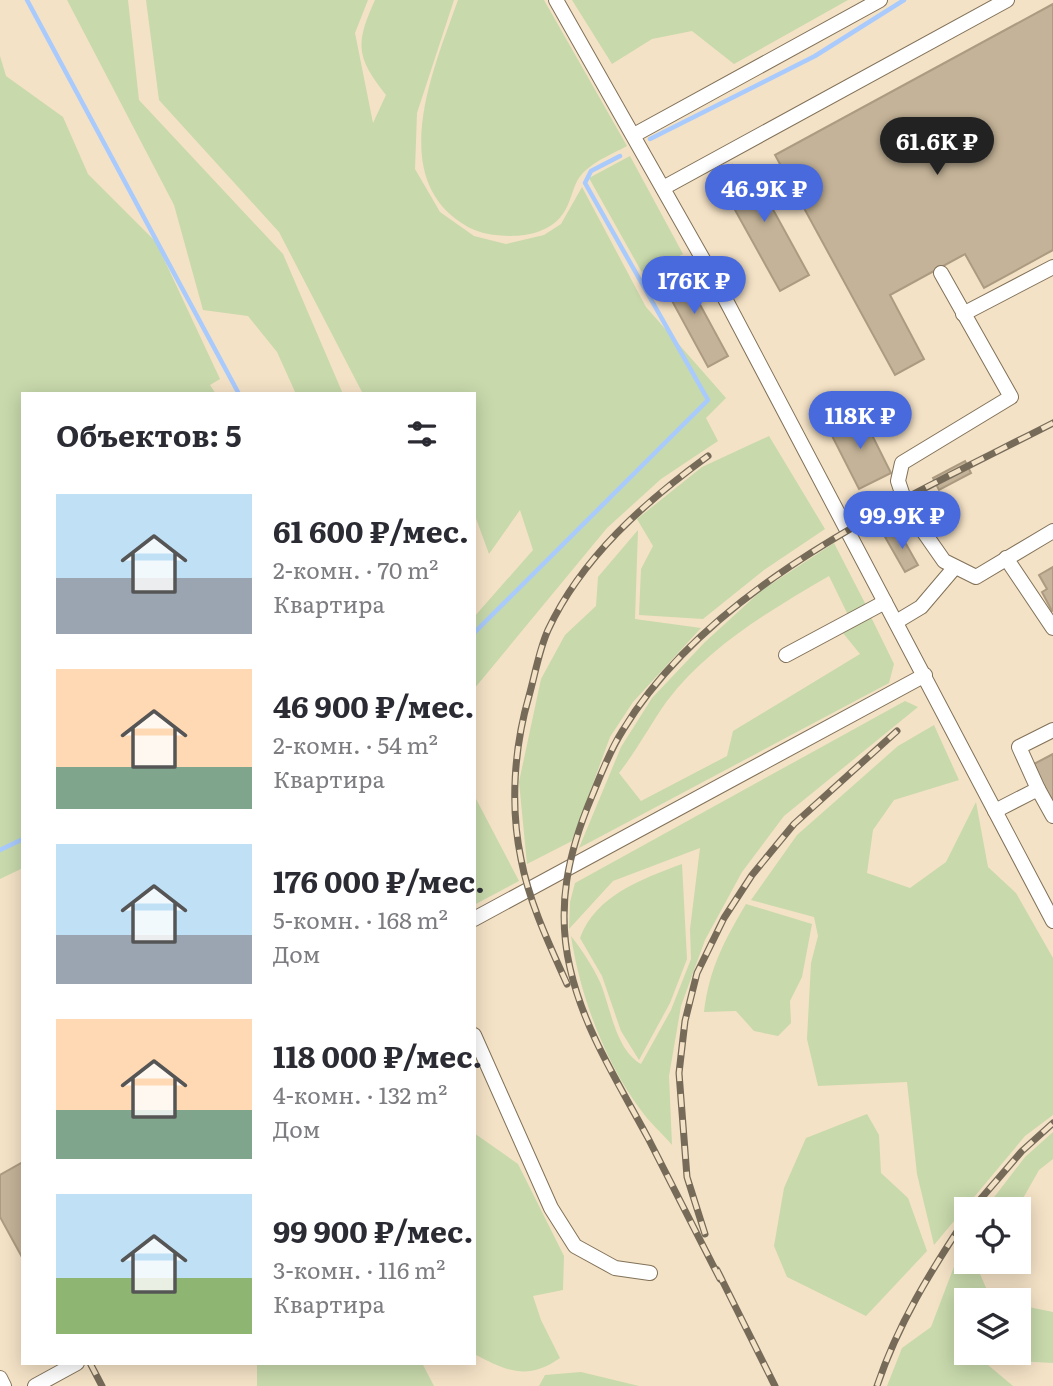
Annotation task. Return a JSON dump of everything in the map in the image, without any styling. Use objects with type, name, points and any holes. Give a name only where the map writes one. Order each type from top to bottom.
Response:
[{"type":"street","points":[[556,0],[663,188],[925,675],[1053,921]]},
{"type":"street","points":[[634,135],[880,0]]},
{"type":"street","points":[[663,188],[1007,0]]},
{"type":"street","points":[[963,314],[1053,267]]},
{"type":"street","points":[[941,273],[1011,397],[902,463],[898,481],[907,508],[944,561],[976,577],[1053,531]]},
{"type":"street","points":[[1006,558],[1053,628]]},
{"type":"street","points":[[896,622],[921,607],[955,567]]},
{"type":"street","points":[[786,656],[885,602]]},
{"type":"street","points":[[476,918],[925,675]]},
{"type":"street","points":[[1053,730],[1019,747],[1053,816]]},
{"type":"street","points":[[995,811],[1038,789]]},
{"type":"street","points":[[476,1039],[551,1208],[575,1246],[615,1268],[650,1273]]},
{"type":"street","points":[[35,1386],[73,1365]]},
{"type":"street","points":[[0,1378],[4,1386]]},
{"type":"green space","points":[[67,0],[128,0],[139,100],[283,254],[342,392],[295,392],[277,352],[248,316],[203,310],[174,205]]},
{"type":"green space","points":[[146,0],[368,0],[355,33],[373,123],[386,95],[369,70],[362,50],[364,28],[375,0],[454,0],[417,113],[415,169],[440,212],[474,236],[506,244],[544,235],[561,224],[582,187],[646,307],[726,398],[706,418],[718,441],[661,479],[607,528],[476,687],[476,615],[533,550],[520,510],[489,554],[476,518],[476,392],[362,392],[279,232],[159,100]]},
{"type":"green space","points":[[458,0],[544,0],[627,146],[586,170],[576,184],[560,218],[552,225],[532,234],[493,235],[468,227],[442,207],[428,181],[422,152],[422,121],[428,89]]},
{"type":"green space","points":[[572,0],[848,0],[734,64],[692,31],[652,39],[612,64]]},
{"type":"green space","points":[[0,56],[6,76],[63,117],[88,174],[156,242],[220,379],[210,385],[215,392],[21,392],[21,869],[0,879]]},
{"type":"green space","points":[[630,156],[683,254],[644,276],[589,178]]},
{"type":"green space","points":[[769,436],[825,529],[764,570],[703,619],[639,615],[641,569],[653,546],[637,519],[702,467]]},
{"type":"green space","points":[[638,530],[635,619],[701,628],[633,702],[610,737],[572,841],[527,864],[519,782],[541,679],[565,635],[596,606],[598,577]]},
{"type":"green space","points":[[834,543],[867,607],[848,615],[829,576],[763,616],[721,646],[684,681],[667,701],[619,773],[641,801],[727,756],[733,731],[860,654],[843,633],[871,617],[894,664],[889,683],[579,848],[621,747],[652,698],[705,642],[762,590]]},
{"type":"green space","points":[[905,701],[918,707],[784,816],[742,872],[705,940],[681,1006],[669,1076],[672,1145],[640,1109],[615,1070],[587,1004],[571,936],[600,982],[625,1049],[641,1064],[671,1010],[691,959],[690,929],[700,848],[613,881],[569,929],[570,902],[575,883]]},
{"type":"green space","points":[[934,725],[959,780],[894,800],[873,830],[867,873],[910,888],[946,862],[976,802],[988,867],[1016,893],[1053,958],[1053,1115],[1025,1136],[974,1197],[954,1197],[954,1221],[934,1245],[917,1174],[907,1082],[818,1086],[807,1039],[811,963],[818,936],[814,917],[751,900],[797,835],[898,746]]},
{"type":"green space","points":[[476,799],[519,881],[476,904]]},
{"type":"green space","points":[[682,864],[687,959],[670,1003],[639,1060],[621,1031],[602,976],[580,938],[597,910],[622,890]]},
{"type":"green space","points":[[746,904],[812,924],[802,977],[790,1001],[791,1023],[778,1036],[754,1031],[736,1011],[704,1012],[719,956]]},
{"type":"green space","points":[[867,1114],[879,1135],[881,1173],[908,1198],[927,1251],[866,1316],[787,1277],[774,1246],[784,1188],[806,1138]]},
{"type":"green space","points":[[1053,1132],[1053,1159],[1039,1170],[1024,1197],[994,1197],[1025,1157]]},
{"type":"green space","points":[[476,1134],[518,1164],[564,1256],[563,1290],[533,1296],[541,1320],[560,1358],[548,1365],[527,1371],[497,1365],[476,1355]]},
{"type":"green space","points":[[954,1267],[954,1274],[980,1274],[986,1288],[954,1288],[954,1365],[988,1365],[1013,1386],[887,1386],[902,1348],[931,1327]]},
{"type":"green space","points":[[1031,1307],[1053,1312],[1053,1363],[1031,1362]]},
{"type":"green space","points":[[257,1365],[423,1365],[434,1386],[257,1386]]},
{"type":"green space","points":[[581,1372],[639,1386],[539,1386],[545,1375]]},
{"type":"building","points":[[1053,4],[1053,250],[984,288],[965,254],[890,295],[924,359],[895,375],[775,155]]},
{"type":"building","points":[[732,165],[737,174],[750,167],[759,185],[786,171],[791,180],[765,195],[809,275],[780,291],[720,183],[718,174]]},
{"type":"building","points":[[679,266],[728,356],[708,367],[659,277]]},
{"type":"building","points":[[861,413],[891,473],[859,489],[829,430]]},
{"type":"building","points":[[965,461],[971,473],[939,490],[933,478]]},
{"type":"building","points":[[898,530],[918,565],[905,572],[885,537]]},
{"type":"building","points":[[1053,567],[1052,611],[1042,592],[1047,589],[1039,575]]},
{"type":"building","points":[[1053,754],[1053,805],[1032,765]]},
{"type":"building","points":[[21,1163],[21,1255],[0,1217],[0,1175]]},
{"type":"waterway","points":[[27,0],[238,392]]},
{"type":"waterway","points":[[650,139],[815,56],[904,0]]},
{"type":"waterway","points":[[476,631],[708,400],[585,183],[591,171],[620,156]]},
{"type":"waterway","points":[[0,850],[21,840]]},
{"type":"railway","points":[[720,1279],[603,1055],[576,991],[566,945],[564,902],[571,859],[584,817],[606,762],[623,730],[661,677],[707,630],[760,588],[816,550],[936,482],[1053,423]]},
{"type":"railway","points":[[567,984],[529,891],[521,859],[516,818],[517,756],[540,654],[548,630],[562,603],[597,555],[661,492],[708,456]]},
{"type":"railway","points":[[705,1234],[687,1177],[679,1073],[685,1021],[697,973],[724,918],[752,875],[794,824],[897,731]]},
{"type":"railway","points":[[982,1197],[1022,1151],[1053,1123]]},
{"type":"railway","points":[[877,1386],[885,1363],[916,1299],[954,1236]]},
{"type":"railway","points":[[717,1270],[775,1386]]},
{"type":"railway","points":[[91,1365],[102,1386]]}]
